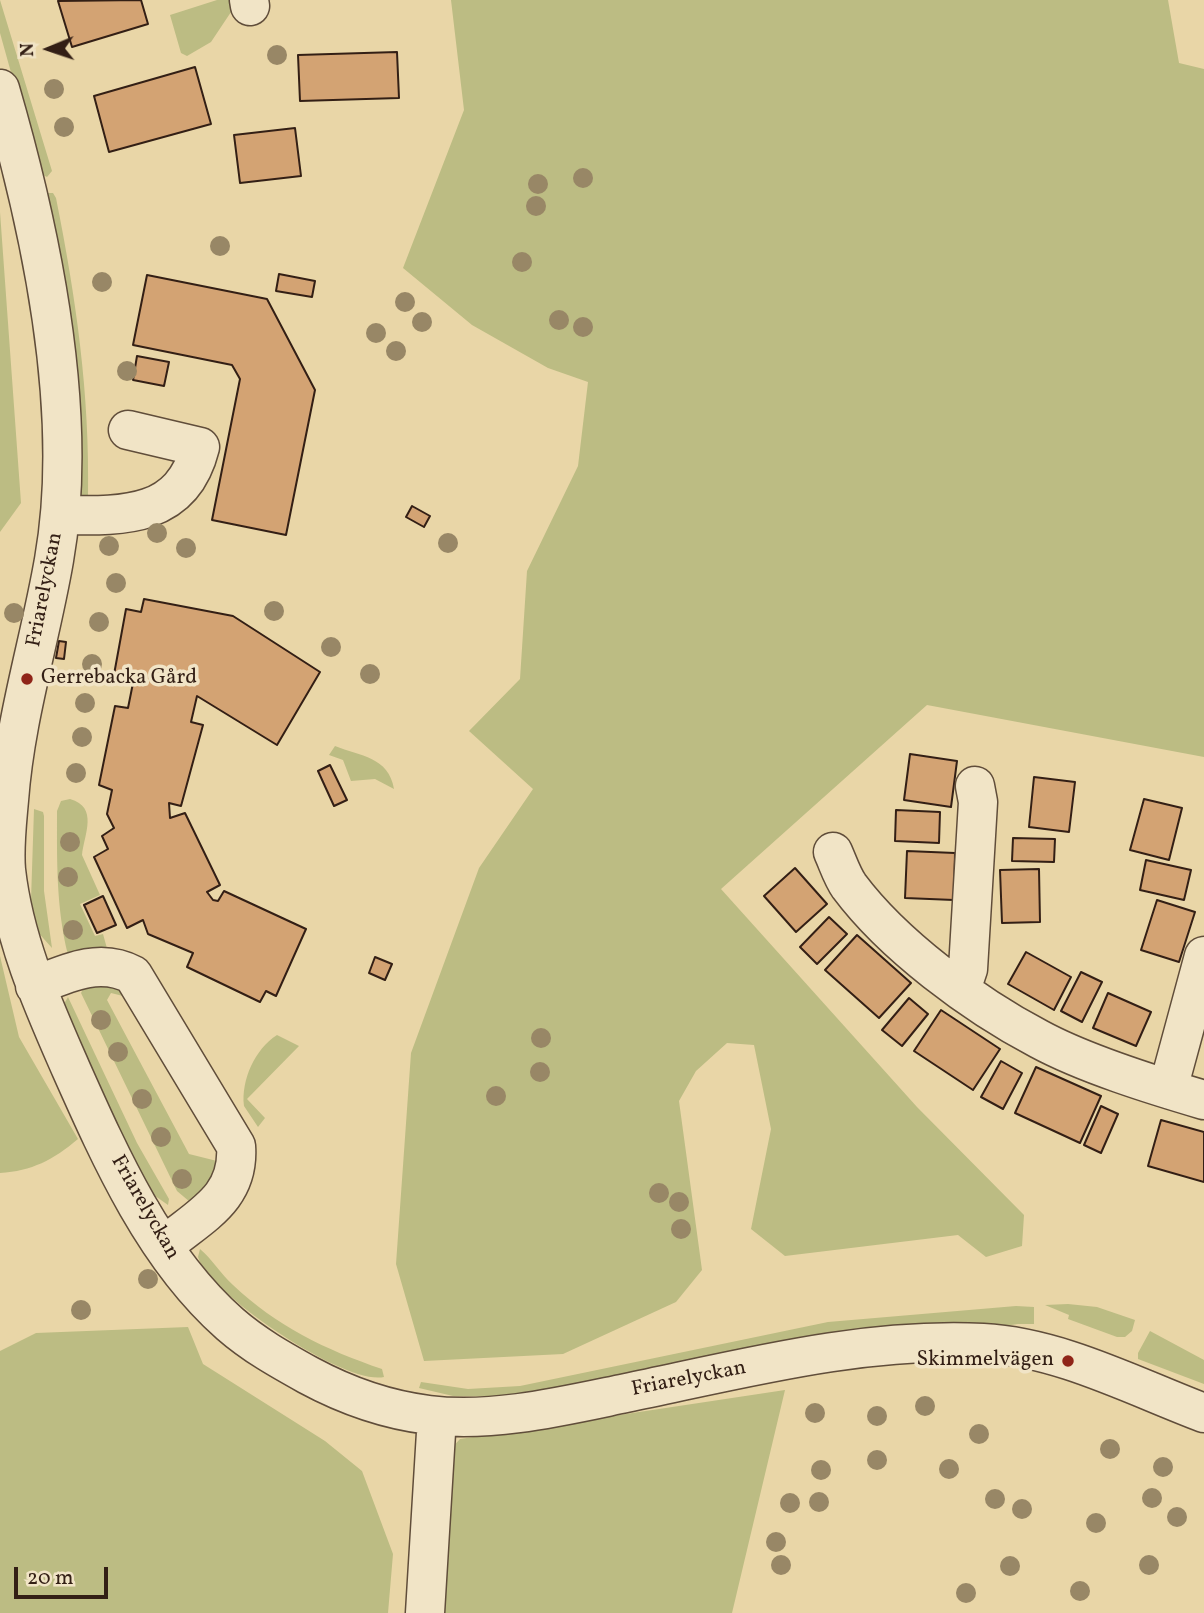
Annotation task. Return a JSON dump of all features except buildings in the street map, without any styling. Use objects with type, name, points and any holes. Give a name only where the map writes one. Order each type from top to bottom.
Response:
[{"type":"street","name":"Friarelyckan","points":[[0,89],[27,191],[55,347],[61,456],[60,515],[54,561],[11,767],[3,866],[15,920],[35,986],[119,1168],[164,1247],[193,1287],[230,1324],[265,1351],[354,1396],[437,1416],[478,1416],[564,1406],[851,1348],[935,1343],[985,1343],[1033,1349],[1204,1413]]},
{"type":"street","points":[[60,515],[132,513],[157,507],[176,493],[197,460],[200,447],[128,430]]},
{"type":"street","points":[[961,989],[968,970],[978,802],[975,786]]},
{"type":"street","points":[[833,852],[848,884],[859,897],[898,938],[961,989],[1039,1040],[1204,1100]]},
{"type":"street","points":[[1168,1089],[1204,956]]},
{"type":"street","points":[[35,986],[103,965],[119,967],[133,975],[236,1146],[238,1167],[233,1183],[216,1204],[164,1247]]},
{"type":"street","points":[[425,1613],[437,1416]]},
{"type":"green space","points":[[0,0],[52,171],[47,177],[39,173],[0,33]]},
{"type":"green space","points":[[217,0],[239,0],[211,42],[187,56],[181,53],[170,15]]},
{"type":"green space","points":[[451,0],[1168,0],[1179,63],[1204,69],[1204,757],[927,705],[721,889],[917,1107],[1024,1215],[1022,1246],[986,1257],[958,1235],[785,1256],[751,1229],[771,1129],[754,1045],[727,1043],[696,1071],[679,1101],[702,1270],[676,1302],[563,1354],[424,1361],[396,1264],[411,1053],[479,868],[533,789],[469,731],[520,679],[527,571],[578,466],[588,382],[548,368],[472,325],[403,268],[464,110]]},
{"type":"green space","points":[[53,193],[56,198],[70,272],[84,383],[88,497],[80,500],[45,195]]},
{"type":"green space","points":[[0,212],[21,503],[0,532]]},
{"type":"green space","points":[[335,746],[380,764],[391,778],[394,789],[375,779],[351,781],[343,760],[329,755]]},
{"type":"green space","points":[[70,799],[79,803],[87,815],[82,855],[100,895],[80,904],[95,936],[103,934],[108,952],[68,955],[59,901],[57,811],[61,801]]},
{"type":"green space","points":[[34,809],[43,812],[44,816],[44,891],[52,948],[35,929],[31,900]]},
{"type":"green space","points":[[0,956],[19,1037],[78,1139],[42,1163],[22,1170],[0,1173]]},
{"type":"green space","points":[[117,985],[127,997],[111,993],[107,1000],[189,1154],[221,1162],[222,1175],[190,1202],[177,1191],[81,993],[84,987]]},
{"type":"green space","points":[[68,997],[137,1143],[169,1199],[168,1205],[151,1193],[61,1009]]},
{"type":"green space","points":[[277,1035],[299,1046],[247,1099],[265,1118],[258,1127],[244,1106],[247,1076],[262,1048]]},
{"type":"green space","points":[[200,1249],[249,1300],[284,1325],[341,1354],[382,1369],[384,1377],[366,1376],[340,1367],[311,1353],[252,1314],[226,1293],[208,1273],[198,1257]]},
{"type":"green space","points":[[1045,1305],[1097,1307],[1135,1320],[1132,1331],[1125,1337],[1117,1337],[1068,1319],[1069,1315]]},
{"type":"green space","points":[[1016,1306],[1034,1307],[1034,1324],[1018,1324],[520,1397],[453,1396],[419,1388],[421,1382],[468,1389],[520,1386],[828,1322]]},
{"type":"green space","points":[[188,1327],[203,1364],[325,1441],[362,1471],[393,1554],[388,1613],[0,1613],[0,1351],[36,1333]]},
{"type":"green space","points":[[1150,1331],[1204,1360],[1204,1384],[1138,1359],[1138,1353]]},
{"type":"green space","points":[[785,1390],[732,1613],[442,1613],[448,1452],[460,1439]]},
{"type":"place","name":"Gerrebacka Gård","points":[[27,679]]},
{"type":"place","name":"Skimmelvägen","points":[[1068,1361]]}]
